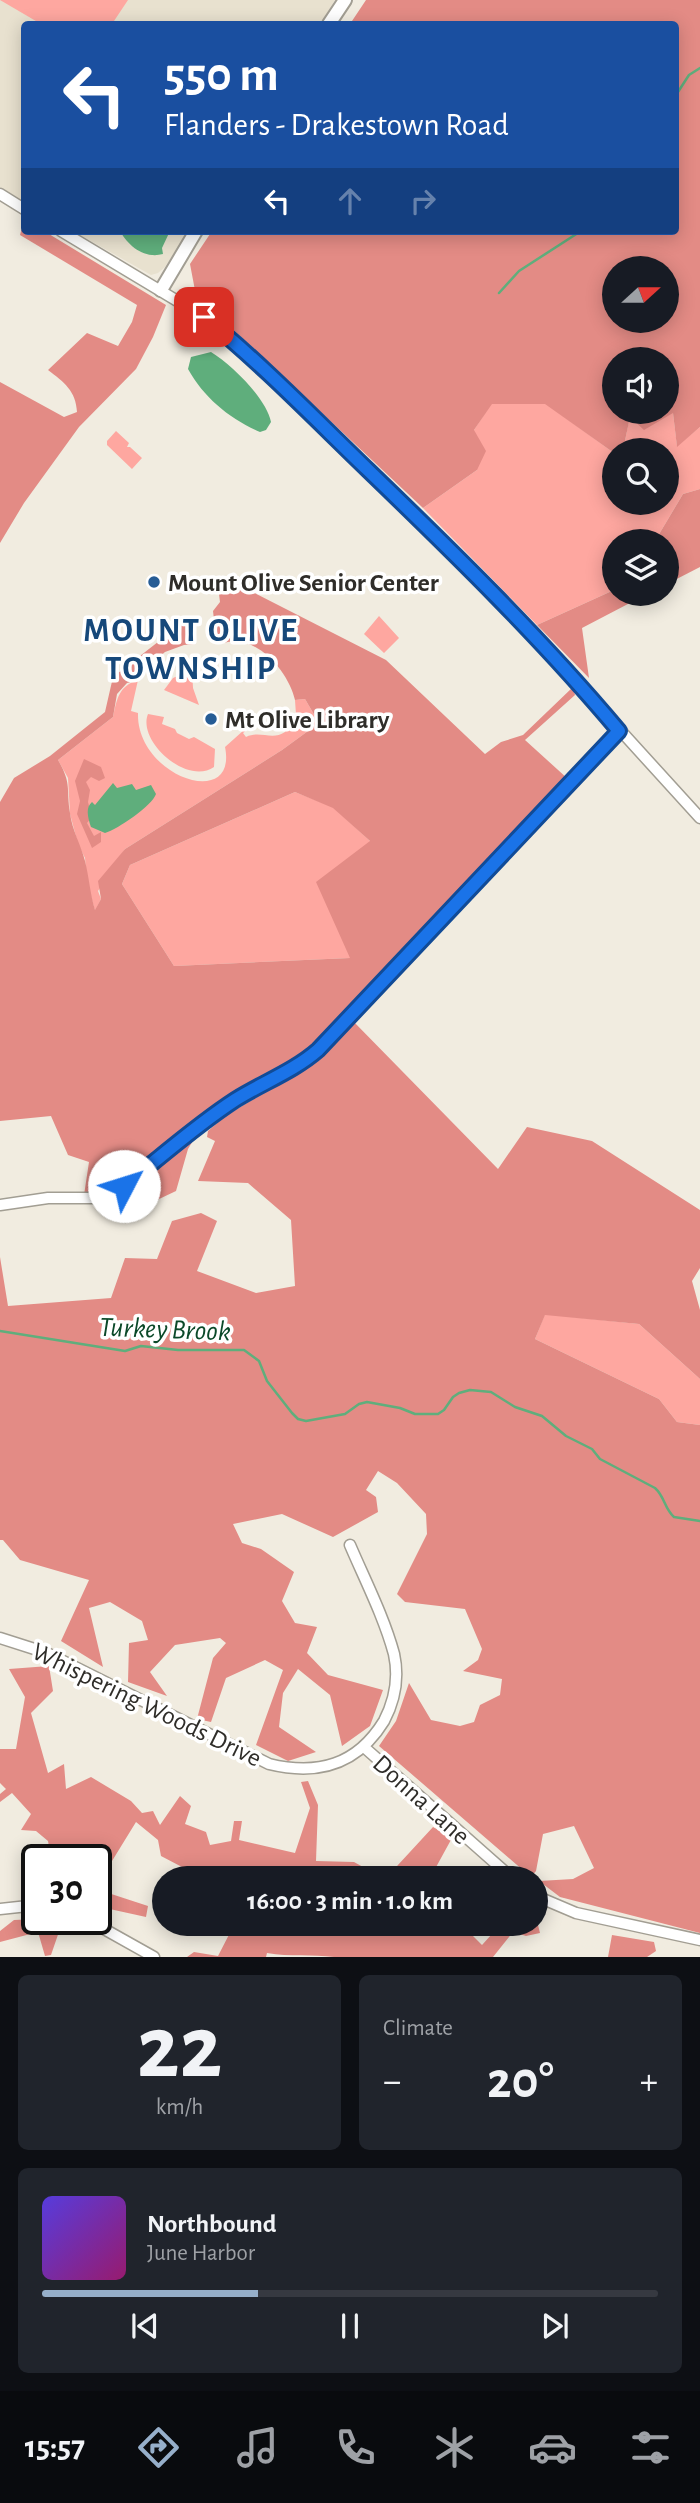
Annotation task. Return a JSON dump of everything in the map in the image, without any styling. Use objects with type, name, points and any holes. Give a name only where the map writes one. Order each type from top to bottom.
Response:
[{"type":"main road","points":[[330,21],[345,0]]},
{"type":"main road","points":[[161,290],[194,235]]},
{"type":"street","points":[[0,194],[21,207]]},
{"type":"street","points":[[68,235],[204,317],[252,357],[512,611],[700,818]]},
{"type":"street","points":[[0,1205],[38,1199],[102,1198],[124,1186],[185,1136],[234,1101],[311,1056],[619,731]]},
{"type":"street","points":[[350,1545],[388,1637],[396,1667],[394,1697],[377,1732],[365,1748]]},
{"type":"street","name":"Whispering Woods Drive","points":[[0,1638],[47,1653],[270,1764],[287,1768],[325,1766],[340,1762],[365,1748]]},
{"type":"street","name":"Donna Lane","points":[[365,1748],[498,1866]]},
{"type":"street","points":[[548,1901],[576,1913],[700,1940]]},
{"type":"street","points":[[0,1909],[21,1907]]},
{"type":"street","points":[[112,1933],[154,1957]]},
{"type":"shaded area","points":[[0,0],[335,0],[322,21],[21,21],[21,200],[0,187]]},
{"type":"shaded area","points":[[0,0],[128,0],[114,21],[36,21]]},
{"type":"shaded area","points":[[366,0],[700,0],[700,427],[679,445],[674,424],[679,424],[679,347],[602,347],[602,424],[629,424],[626,438],[602,438],[602,444],[545,404],[492,404],[474,430],[486,451],[477,470],[423,508],[225,322],[197,301],[190,264],[209,235],[679,235],[679,21],[352,21]]},
{"type":"shaded area","points":[[21,231],[21,235],[51,235],[166,305],[136,369],[79,427],[24,503],[0,543],[0,382],[64,417],[77,412],[72,393],[48,370],[87,333],[118,346],[132,322],[137,305],[20,235]]},
{"type":"shaded area","points":[[80,235],[185,235],[165,267],[151,275]]},
{"type":"shaded area","points":[[123,235],[168,235],[162,248],[163,254],[144,253]]},
{"type":"shaded area","points":[[211,352],[229,365],[255,393],[271,422],[266,430],[260,432],[238,421],[210,398],[194,380],[188,369],[191,357]]},
{"type":"shaded area","points":[[545,403],[602,444],[602,515],[670,515],[662,529],[602,529],[602,595],[537,625],[423,508],[477,470],[474,430],[491,404]]},
{"type":"shaded area","points":[[628,424],[674,424],[676,438],[625,438]]},
{"type":"shaded area","points":[[638,424],[654,424],[644,430]]},
{"type":"shaded area","points":[[700,427],[700,489],[683,494],[679,501],[679,444]]},
{"type":"shaded area","points":[[116,431],[129,443],[127,447],[142,458],[132,469],[107,445],[107,441]]},
{"type":"shaded area","points":[[700,489],[700,567],[679,578],[679,529],[662,529],[670,515],[679,515],[679,501],[683,494]]},
{"type":"shaded area","points":[[235,583],[386,660],[485,754],[501,742],[523,735],[573,687],[575,695],[525,740],[568,779],[308,1050],[217,1104],[114,1186],[84,1195],[89,1162],[68,1155],[51,1116],[0,1121],[0,802],[14,778],[50,756],[105,712],[113,677],[190,617],[195,624],[195,644],[165,652],[148,666],[138,680],[127,683],[117,694],[113,717],[58,760],[67,781],[71,819],[85,861],[95,910],[101,899],[98,881],[125,849],[282,750],[319,723],[305,699],[295,700],[286,677],[268,656],[246,643],[233,641],[221,644],[216,638],[213,611],[220,602],[219,594]],"holes":[[[295,792],[333,808],[370,841],[316,882],[350,958],[174,966],[122,884],[130,865]]]},
{"type":"shaded area","points":[[602,595],[602,606],[624,606],[582,628],[589,678],[537,625]]},
{"type":"shaded area","points":[[379,616],[399,638],[384,653],[364,634]]},
{"type":"shaded area","points":[[192,670],[193,688],[199,705],[164,690],[173,678]]},
{"type":"shaded area","points":[[138,680],[131,711],[138,713],[142,735],[153,754],[168,769],[186,778],[203,781],[217,778],[225,767],[225,747],[244,730],[247,730],[243,733],[246,737],[275,736],[285,732],[290,716],[296,715],[295,700],[305,699],[319,723],[282,750],[125,849],[98,891],[101,899],[95,911],[87,882],[85,858],[78,844],[70,814],[68,778],[58,760],[113,717],[123,689]]},
{"type":"shaded area","points":[[148,714],[164,717],[162,724],[215,749],[214,767],[191,771],[167,758],[150,736]]},
{"type":"shaded area","points":[[84,759],[101,767],[105,778],[99,781],[91,777],[86,782],[90,790],[88,802],[92,817],[87,823],[94,836],[101,832],[101,842],[92,848],[77,814],[80,801],[75,781]]},
{"type":"shaded area","points":[[113,783],[117,788],[132,784],[136,790],[151,785],[156,794],[148,805],[134,816],[105,833],[91,827],[88,810],[90,804],[92,802],[95,805]]},
{"type":"shaded area","points":[[295,792],[333,807],[370,841],[350,958],[174,966],[122,884],[130,865]]},
{"type":"shaded area","points":[[352,1020],[498,1169],[527,1127],[592,1141],[700,1210],[700,1268],[692,1281],[700,1310],[700,1379],[639,1324],[545,1315],[535,1339],[659,1399],[677,1422],[700,1425],[700,1933],[560,1897],[548,1888],[548,1880],[573,1879],[594,1868],[574,1826],[543,1834],[537,1866],[518,1866],[379,1746],[396,1721],[409,1683],[431,1720],[460,1726],[474,1722],[480,1705],[500,1695],[502,1679],[463,1671],[478,1660],[482,1649],[465,1609],[405,1602],[397,1594],[427,1534],[426,1514],[397,1483],[378,1471],[366,1490],[376,1497],[378,1512],[333,1537],[282,1514],[233,1524],[242,1543],[261,1549],[294,1572],[282,1601],[295,1623],[317,1627],[307,1653],[328,1675],[383,1690],[370,1726],[342,1746],[330,1695],[298,1669],[283,1693],[279,1727],[316,1752],[288,1761],[256,1745],[283,1670],[265,1660],[226,1678],[211,1722],[197,1719],[213,1658],[226,1643],[220,1638],[175,1645],[150,1672],[167,1696],[128,1682],[129,1643],[148,1640],[142,1621],[110,1602],[89,1608],[103,1667],[61,1641],[89,1580],[20,1560],[3,1540],[0,1540],[0,1257],[8,1306],[111,1298],[125,1258],[157,1259],[172,1221],[201,1213],[217,1221],[197,1271],[256,1293],[295,1286],[291,1220],[248,1183],[198,1181],[215,1141],[207,1137],[208,1131],[224,1117],[313,1063]]},
{"type":"shaded area","points":[[197,1134],[188,1149],[176,1191],[157,1200],[142,1179]]},
{"type":"shaded area","points":[[545,1314],[639,1324],[700,1379],[700,1425],[677,1422],[659,1399],[535,1339]]},
{"type":"shaded area","points":[[49,1666],[53,1691],[31,1713],[48,1773],[64,1764],[66,1789],[91,1777],[131,1801],[142,1813],[153,1811],[160,1825],[180,1796],[191,1806],[185,1824],[206,1832],[210,1845],[231,1841],[234,1821],[242,1821],[239,1840],[295,1853],[310,1808],[301,1782],[308,1781],[318,1805],[316,1861],[354,1862],[361,1866],[180,1866],[161,1856],[158,1840],[136,1822],[112,1861],[112,1844],[49,1844],[36,1831],[21,1830],[31,1814],[12,1793],[0,1802],[0,1794],[6,1789],[0,1783],[0,1749],[16,1749],[25,1697],[9,1669]]},
{"type":"shaded area","points":[[433,1827],[452,1838],[437,1866],[397,1866]]},
{"type":"shaded area","points":[[112,1894],[148,1906],[146,1917],[112,1910]]},
{"type":"shaded area","points":[[14,1920],[21,1920],[21,1935],[27,1935],[0,1942],[0,1931]]},
{"type":"shaded area","points":[[39,1935],[58,1935],[51,1955],[45,1956]]},
{"type":"shaded area","points":[[612,1935],[654,1942],[656,1951],[647,1957],[608,1957]]},
{"type":"shaded area","points":[[228,1936],[473,1936],[482,1945],[490,1936],[510,1936],[493,1957],[334,1957],[267,1953],[266,1957],[187,1957],[194,1952],[218,1956]]},
{"type":"waterway","points":[[679,90],[689,75],[700,68]]},
{"type":"waterway","points":[[499,293],[519,271],[575,235]]},
{"type":"waterway","name":"Turkey Brook","points":[[0,1331],[125,1351],[141,1346],[178,1350],[244,1350],[259,1361],[267,1381],[292,1413],[298,1419],[306,1421],[345,1414],[367,1402],[400,1408],[415,1414],[438,1414],[459,1393],[470,1390],[491,1392],[515,1407],[542,1416],[566,1436],[592,1449],[600,1459],[655,1488],[674,1517],[700,1521]]},
{"type":"place","name":"Mount Olive Senior Center","points":[[154,582]]},
{"type":"place","name":"Mt Olive Library","points":[[211,719]]},
{"type":"district","name":"MOUNT OLIVE TOWNSHIP","points":[[191,648]]},
{"type":"route","points":[[124,1186],[216,1113],[318,1050],[619,731],[536,636],[481,579],[252,357],[204,317]]}]
